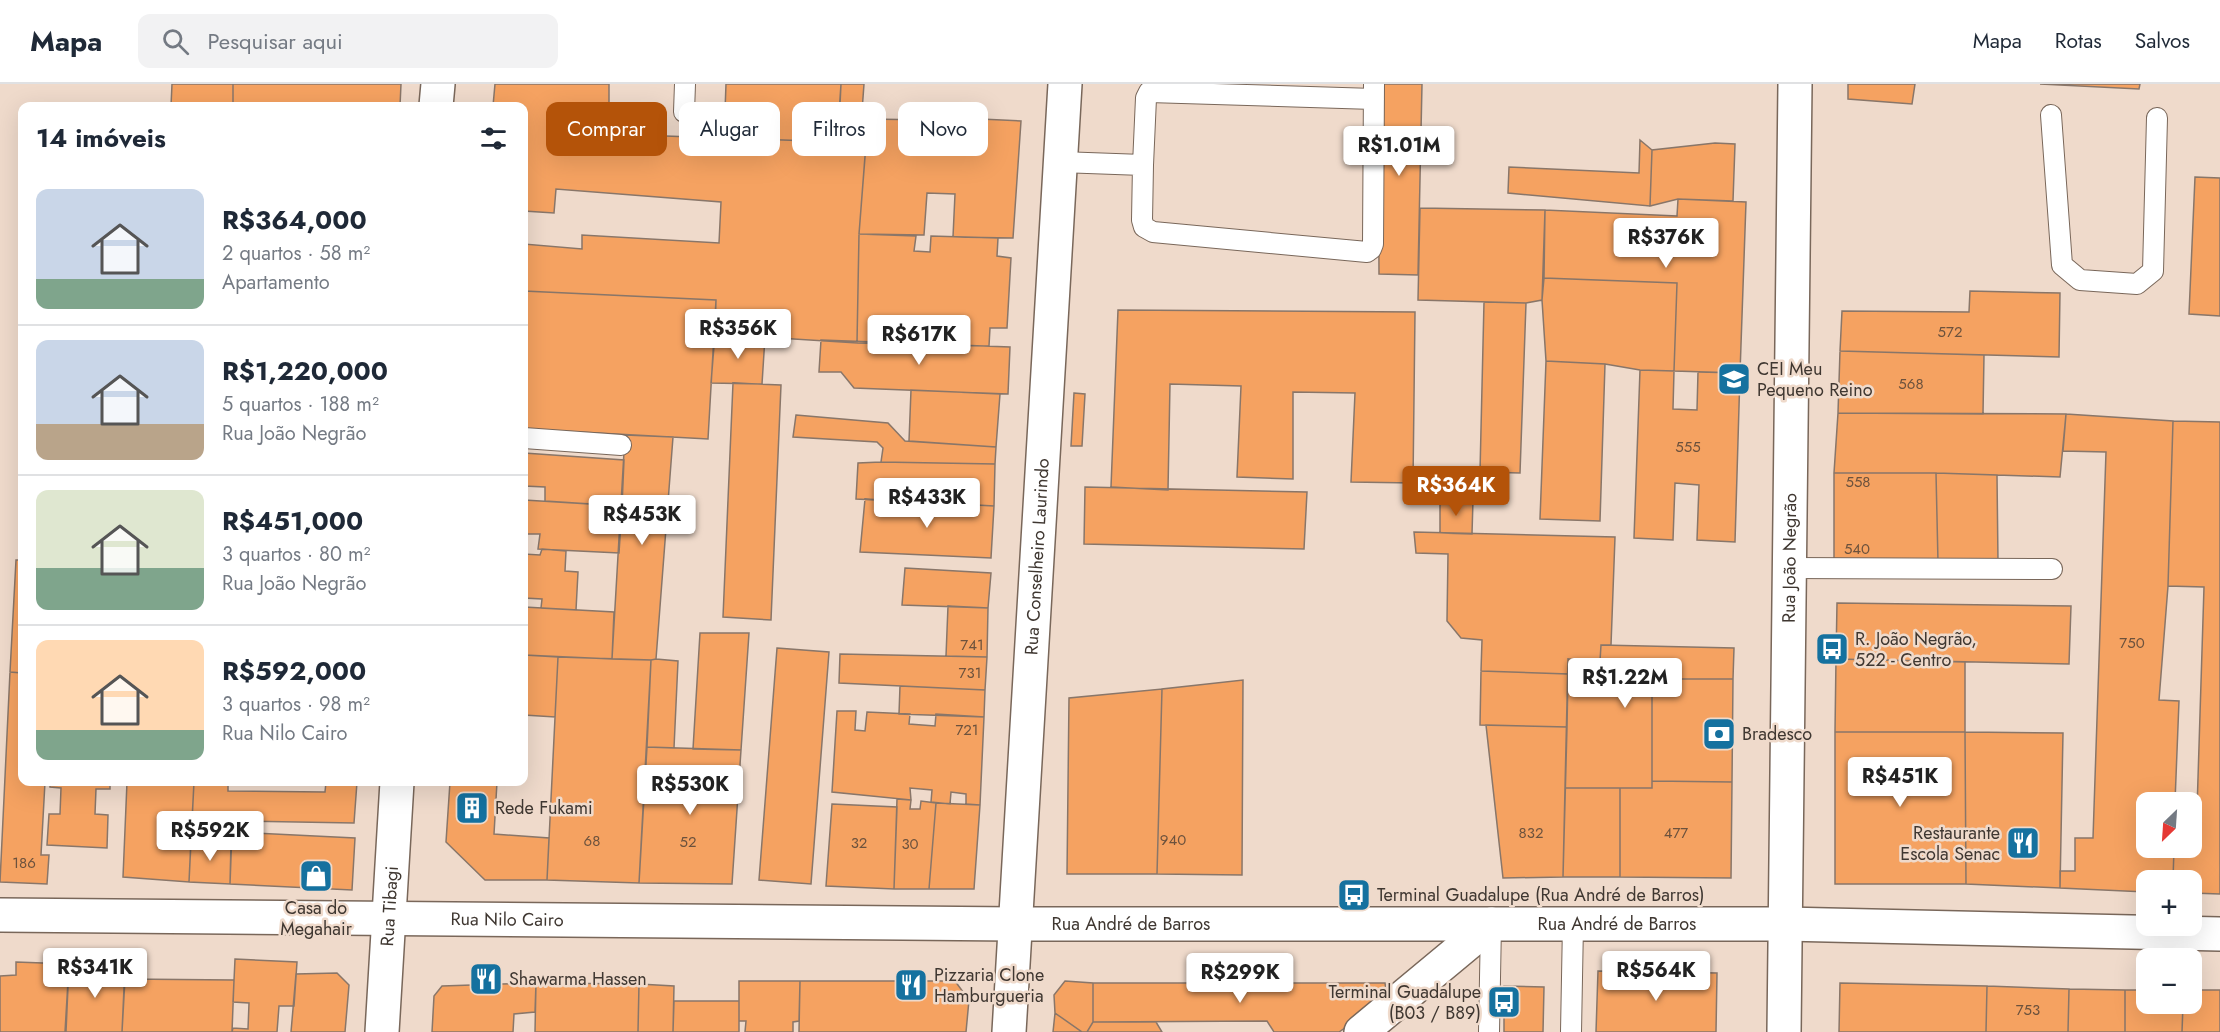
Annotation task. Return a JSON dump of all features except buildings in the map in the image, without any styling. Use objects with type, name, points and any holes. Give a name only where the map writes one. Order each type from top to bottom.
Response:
[{"type":"main road","points":[[436,102],[438,84]]},
{"type":"main road","name":"Rua Conselheiro Laurindo","points":[[1009,1032],[1065,84]]},
{"type":"main road","name":"Rua João Negrão","points":[[1784,1032],[1795,84]]},
{"type":"main road","name":"Rua Tibagi","points":[[382,1032],[397,786]]},
{"type":"main road","name":"Rua Nilo Cairo","points":[[0,915],[1015,924]]},
{"type":"main road","name":"Rua André de Barros","points":[[1015,924],[1785,924],[2220,934]]},
{"type":"main road","points":[[1361,1032],[1491,924]]},
{"type":"lane","points":[[684,102],[685,84]]},
{"type":"lane","points":[[1149,92],[1374,92],[1373,244],[1367,252],[1153,232],[1144,227],[1142,220],[1143,165],[1146,98],[1149,92]]},
{"type":"lane","points":[[2051,115],[2062,265],[2080,280],[2138,284],[2153,271],[2157,118]]},
{"type":"lane","points":[[1060,162],[1143,165]]},
{"type":"lane","points":[[528,438],[621,444]]},
{"type":"lane","points":[[1789,568],[2052,569]]},
{"type":"lane","points":[[1489,1032],[1491,924]]},
{"type":"lane","points":[[1571,1032],[1573,924]]},
{"type":"place","name":"CEI Meu Pequeno Reino","points":[[1734,379]]},
{"type":"place","name":"R. João Negrão, 522 - Centro","points":[[1832,649]]},
{"type":"place","name":"Bradesco","points":[[1719,734]]},
{"type":"place","name":"Rede Fukami","points":[[472,808]]},
{"type":"place","name":"Restaurante Escola Senac","points":[[2023,843]]},
{"type":"place","name":"Casa do Megahair","points":[[316,876]]},
{"type":"place","name":"Terminal Guadalupe (Rua André de Barros)","points":[[1354,895]]},
{"type":"place","name":"Shawarma Hassen","points":[[486,979]]},
{"type":"place","name":"Pizzaria Clone Hamburgueria","points":[[911,985]]},
{"type":"place","name":"Terminal Guadalupe (B03 / B89)","points":[[1504,1002]]}]
